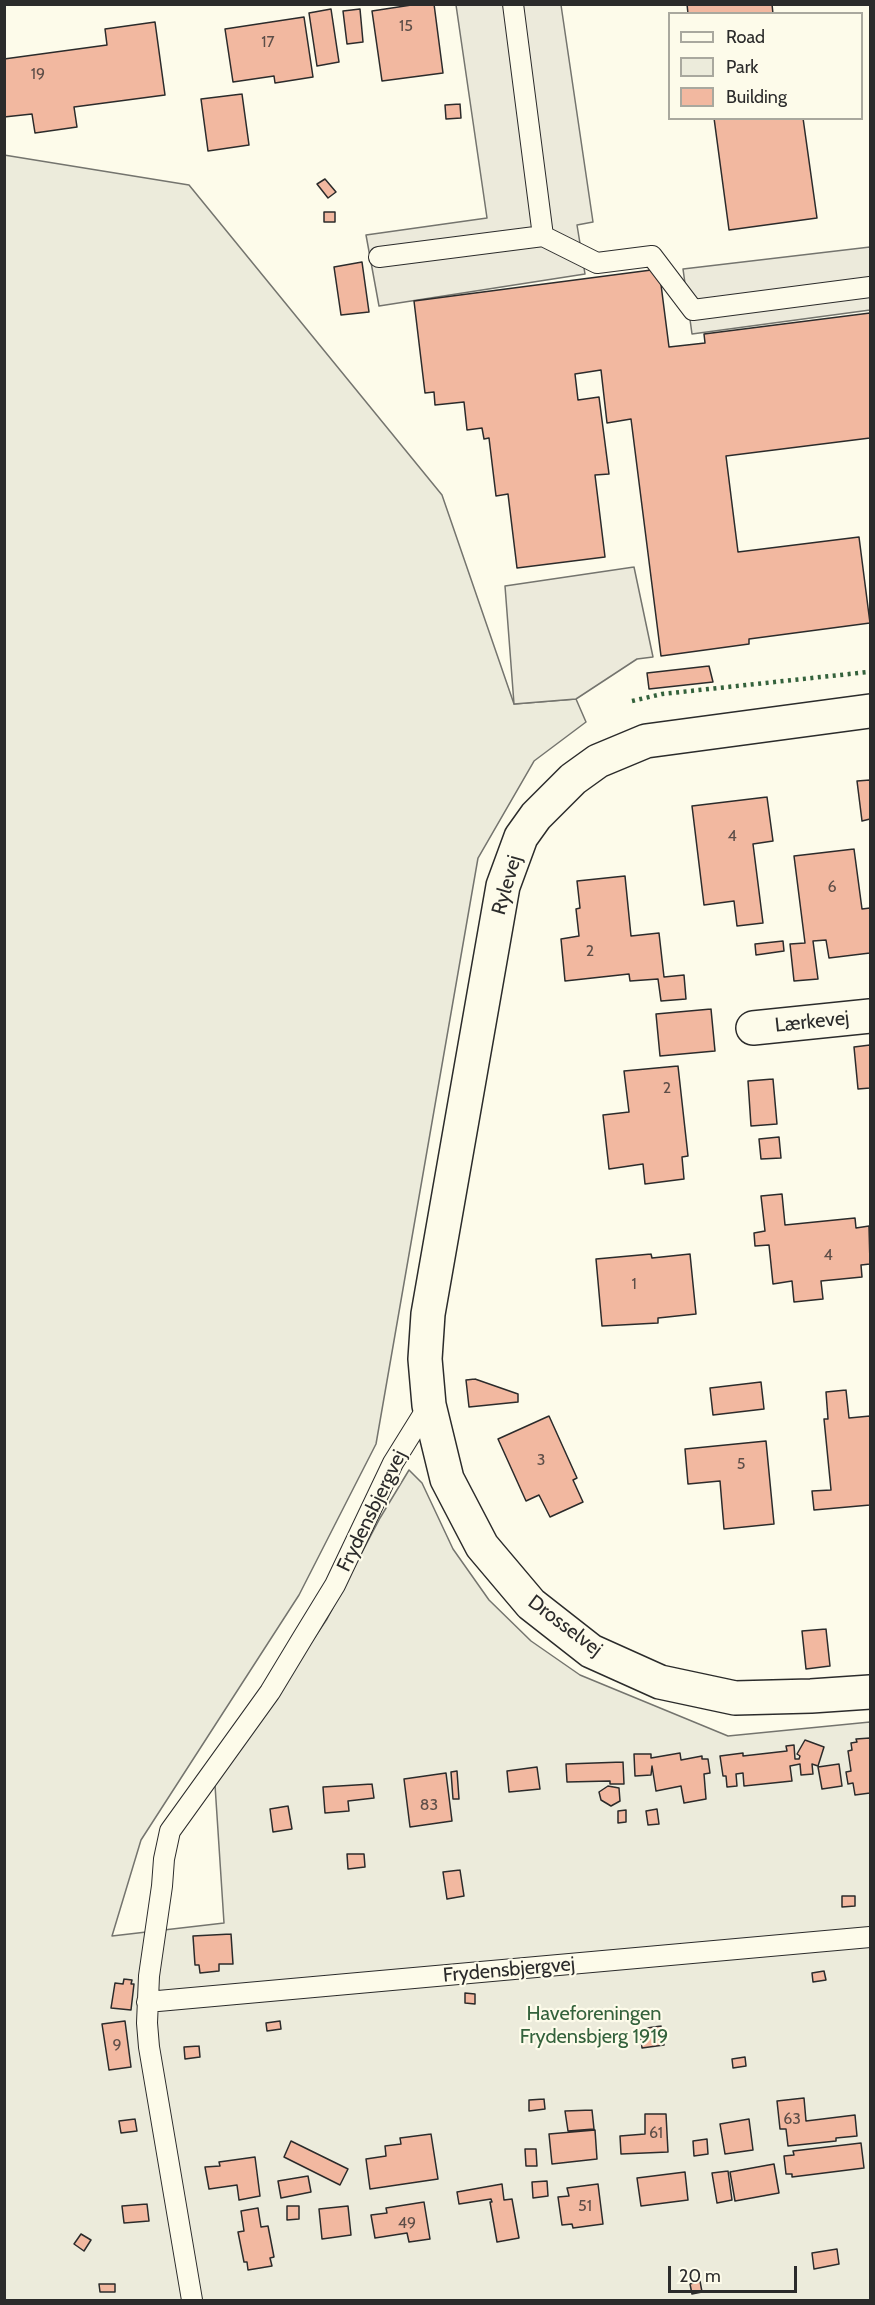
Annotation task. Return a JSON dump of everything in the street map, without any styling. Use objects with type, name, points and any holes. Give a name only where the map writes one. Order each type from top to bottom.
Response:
[{"type":"street","name":"Rylevej","points":[[428,1314],[503,886],[521,837],[536,816],[573,779],[598,762],[646,741],[870,711]]},
{"type":"street","name":"Lærkevej","points":[[753,1028],[870,1016]]},
{"type":"street","name":"Drosselvej","points":[[428,1314],[425,1359],[429,1405],[447,1479],[482,1546],[531,1604],[591,1651],[660,1682],[735,1698],[870,1692]]},
{"type":"lane","points":[[513,4],[543,236]]},
{"type":"lane","points":[[379,256],[543,236],[597,263],[652,256],[693,310],[870,287]]},
{"type":"lane","name":"Frydensbjergvej","points":[[192,2301],[149,2047],[147,2002],[164,1859],[170,1831],[270,1692],[335,1585],[393,1463],[429,1405]]},
{"type":"lane","name":"Frydensbjergvej","points":[[147,2002],[870,1937]]},
{"type":"green space","name":"Haveforeningen Frydensbjerg 1919","points":[[4,155],[189,185],[442,495],[514,704],[576,699],[586,722],[534,761],[478,858],[376,1444],[299,1595],[141,1840],[112,1936],[224,1923],[215,1785],[327,1619],[380,1518],[409,1470],[422,1483],[453,1549],[489,1600],[531,1641],[580,1675],[728,1736],[870,1722],[870,2300],[5,2300]]},
{"type":"shaded area","points":[[456,5],[561,5],[593,222],[577,225],[585,274],[379,306],[366,235],[487,218]]},
{"type":"shaded area","points":[[870,247],[870,310],[692,334],[683,269]]},
{"type":"shaded area","points":[[634,567],[653,657],[637,659],[576,699],[514,704],[505,586]]},
{"type":"building","points":[[434,4],[443,73],[382,81],[372,11]]},
{"type":"building","points":[[687,4],[772,4],[773,12],[688,12]]},
{"type":"building","points":[[331,9],[339,62],[317,66],[309,13]]},
{"type":"building","points":[[360,9],[363,42],[347,44],[343,11]]},
{"type":"building","points":[[304,17],[313,77],[275,83],[274,76],[233,82],[225,29]]},
{"type":"building","points":[[155,22],[165,95],[74,107],[77,127],[35,133],[32,114],[4,117],[4,59],[107,45],[105,29]]},
{"type":"building","points":[[242,94],[249,145],[208,151],[201,99]]},
{"type":"building","points":[[460,104],[461,118],[446,119],[445,105]]},
{"type":"building","points":[[714,120],[803,120],[817,218],[729,230]]},
{"type":"building","points":[[325,179],[336,192],[328,198],[317,184]]},
{"type":"building","points":[[324,212],[335,212],[335,222],[324,222]]},
{"type":"building","points":[[362,262],[369,312],[341,315],[334,267]]},
{"type":"building","points":[[659,269],[669,347],[705,343],[704,334],[870,313],[870,438],[726,456],[738,552],[859,537],[870,623],[749,639],[749,644],[661,656],[631,419],[607,423],[601,370],[575,374],[578,400],[599,397],[609,474],[595,475],[605,557],[517,568],[508,494],[496,496],[489,438],[484,439],[482,428],[467,430],[464,402],[435,405],[434,392],[425,393],[414,301]]},
{"type":"building","points":[[709,666],[713,682],[649,689],[647,673]]},
{"type":"building","points":[[870,780],[870,819],[862,821],[857,781]]},
{"type":"building","points":[[767,797],[773,841],[753,844],[763,923],[737,926],[734,901],[704,905],[692,806]]},
{"type":"building","points":[[854,849],[862,909],[870,908],[870,953],[829,958],[826,940],[813,941],[818,979],[794,981],[790,944],[805,943],[794,856]]},
{"type":"building","points":[[625,876],[631,936],[659,933],[664,977],[684,975],[686,999],[661,1001],[658,979],[630,981],[629,974],[565,981],[561,939],[579,936],[576,909],[580,908],[577,881]]},
{"type":"building","points":[[783,941],[784,951],[756,955],[755,944]]},
{"type":"building","points":[[711,1009],[715,1051],[660,1056],[656,1014]]},
{"type":"building","points":[[870,1045],[870,1088],[858,1089],[854,1047]]},
{"type":"building","points":[[678,1066],[688,1156],[682,1157],[684,1179],[645,1184],[643,1164],[609,1169],[603,1115],[629,1112],[624,1071]]},
{"type":"building","points":[[773,1079],[777,1124],[751,1126],[748,1081]]},
{"type":"building","points":[[779,1137],[781,1158],[761,1159],[759,1139]]},
{"type":"building","points":[[782,1194],[785,1225],[855,1218],[856,1228],[869,1226],[870,1264],[861,1265],[862,1277],[821,1281],[823,1299],[794,1302],[792,1281],[773,1284],[769,1245],[755,1246],[754,1233],[765,1231],[761,1196]]},
{"type":"building","points":[[651,1254],[652,1258],[690,1254],[696,1314],[658,1318],[658,1323],[602,1326],[596,1259]]},
{"type":"building","points":[[475,1379],[518,1394],[518,1402],[469,1407],[466,1380]]},
{"type":"building","points":[[761,1382],[764,1409],[713,1415],[710,1388]]},
{"type":"building","points":[[846,1390],[849,1418],[870,1416],[870,1505],[814,1510],[812,1491],[831,1490],[824,1419],[828,1419],[826,1392]]},
{"type":"building","points":[[549,1416],[577,1478],[573,1480],[583,1502],[550,1517],[539,1495],[526,1501],[498,1439]]},
{"type":"building","points":[[766,1441],[774,1524],[724,1529],[720,1481],[688,1484],[685,1449]]},
{"type":"building","points":[[826,1629],[830,1666],[806,1669],[802,1631]]},
{"type":"building","points":[[870,1738],[870,1793],[855,1795],[853,1783],[848,1784],[846,1772],[851,1771],[848,1751],[852,1750],[851,1743],[857,1742],[856,1739]]},
{"type":"building","points":[[805,1740],[824,1747],[818,1766],[812,1764],[813,1774],[801,1775],[800,1764],[790,1766],[792,1781],[744,1786],[743,1773],[736,1774],[737,1786],[727,1787],[720,1756],[787,1751],[786,1746],[794,1745],[795,1759],[799,1759],[800,1756],[797,1754]]},
{"type":"building","points":[[680,1753],[681,1760],[702,1756],[702,1759],[708,1759],[710,1773],[704,1774],[706,1799],[684,1803],[681,1786],[656,1791],[652,1766],[651,1775],[635,1776],[634,1754],[651,1754],[651,1758]]},
{"type":"building","points":[[623,1762],[624,1784],[610,1784],[610,1781],[567,1782],[566,1764]]},
{"type":"building","points":[[839,1764],[842,1786],[822,1789],[818,1767]]},
{"type":"building","points":[[537,1767],[540,1789],[509,1792],[507,1771]]},
{"type":"building","points":[[457,1771],[459,1799],[453,1799],[451,1772]]},
{"type":"building","points":[[446,1773],[452,1821],[410,1827],[404,1779]]},
{"type":"building","points":[[372,1784],[374,1798],[348,1801],[349,1811],[325,1813],[323,1787]]},
{"type":"building","points":[[608,1786],[619,1788],[620,1801],[611,1806],[601,1800],[599,1792]]},
{"type":"building","points":[[288,1806],[292,1829],[273,1832],[270,1809]]},
{"type":"building","points":[[657,1809],[659,1824],[648,1825],[646,1811]]},
{"type":"building","points":[[626,1810],[626,1822],[618,1823],[618,1811]]},
{"type":"building","points":[[347,1854],[364,1854],[365,1867],[348,1869]]},
{"type":"building","points":[[460,1870],[464,1896],[447,1899],[443,1872]]},
{"type":"building","points":[[842,1896],[855,1896],[855,1906],[842,1907]]},
{"type":"building","points":[[231,1934],[233,1964],[219,1964],[219,1971],[200,1973],[199,1965],[195,1965],[193,1936]]},
{"type":"building","points":[[824,1971],[826,1980],[813,1982],[812,1973]]},
{"type":"building","points":[[124,1979],[132,1980],[131,1984],[134,1984],[131,2010],[111,2008],[115,1983],[123,1984]]},
{"type":"building","points":[[465,1993],[475,1994],[475,2004],[465,2003]]},
{"type":"building","points":[[125,2021],[131,2067],[109,2070],[102,2024]]},
{"type":"building","points":[[280,2021],[281,2029],[267,2031],[266,2023]]},
{"type":"building","points":[[661,2026],[664,2045],[642,2048],[640,2029]]},
{"type":"building","points":[[199,2046],[200,2057],[185,2059],[184,2047]]},
{"type":"building","points":[[745,2057],[746,2066],[733,2068],[732,2059]]},
{"type":"building","points":[[804,2098],[806,2121],[855,2115],[857,2136],[836,2138],[836,2141],[788,2146],[786,2129],[780,2129],[777,2101]]},
{"type":"building","points":[[544,2099],[545,2109],[529,2111],[529,2100]]},
{"type":"building","points":[[592,2110],[594,2129],[568,2131],[565,2111]]},
{"type":"building","points":[[645,2114],[666,2114],[668,2152],[621,2154],[620,2136],[645,2134]]},
{"type":"building","points":[[135,2119],[137,2131],[121,2133],[119,2121]]},
{"type":"building","points":[[749,2119],[753,2150],[725,2154],[720,2124]]},
{"type":"building","points":[[595,2130],[597,2159],[552,2164],[549,2134]]},
{"type":"building","points":[[431,2134],[438,2179],[370,2189],[366,2159],[386,2156],[385,2146],[401,2144],[400,2138]]},
{"type":"building","points":[[707,2139],[708,2154],[694,2156],[693,2141]]},
{"type":"building","points":[[291,2141],[348,2169],[340,2185],[284,2157]]},
{"type":"building","points":[[861,2143],[864,2168],[792,2177],[792,2174],[786,2174],[784,2156],[794,2155],[793,2151]]},
{"type":"building","points":[[525,2149],[536,2149],[537,2166],[526,2166]]},
{"type":"building","points":[[255,2157],[260,2196],[239,2200],[237,2185],[209,2189],[205,2167],[220,2166],[219,2162]]},
{"type":"building","points":[[774,2164],[779,2193],[735,2201],[730,2172]]},
{"type":"building","points":[[728,2171],[732,2200],[717,2203],[712,2173]]},
{"type":"building","points":[[685,2172],[688,2200],[641,2206],[637,2178]]},
{"type":"building","points":[[308,2176],[311,2192],[281,2198],[278,2181]]},
{"type":"building","points":[[547,2181],[548,2196],[533,2198],[532,2182]]},
{"type":"building","points":[[502,2184],[504,2200],[512,2199],[519,2238],[497,2242],[491,2199],[459,2204],[457,2192]]},
{"type":"building","points":[[598,2184],[603,2224],[573,2228],[572,2224],[562,2225],[558,2197],[569,2196],[567,2188]]},
{"type":"building","points":[[424,2202],[430,2239],[409,2242],[407,2233],[375,2238],[371,2215],[387,2213],[386,2208]]},
{"type":"building","points":[[147,2204],[149,2221],[124,2223],[122,2206]]},
{"type":"building","points":[[287,2206],[299,2206],[299,2219],[287,2220]]},
{"type":"building","points":[[348,2206],[351,2235],[322,2239],[319,2209]]},
{"type":"building","points":[[258,2208],[261,2227],[268,2226],[274,2257],[270,2258],[272,2266],[248,2270],[247,2262],[244,2262],[238,2232],[244,2231],[241,2211]]},
{"type":"building","points":[[81,2234],[91,2240],[84,2251],[74,2244]]},
{"type":"building","points":[[837,2249],[839,2264],[814,2269],[812,2253]]},
{"type":"building","points":[[700,2281],[702,2292],[692,2294],[690,2284]]},
{"type":"building","points":[[99,2284],[115,2284],[115,2292],[100,2292]]},
{"type":"hedge","points":[[632,701],[662,694],[868,672]]}]
